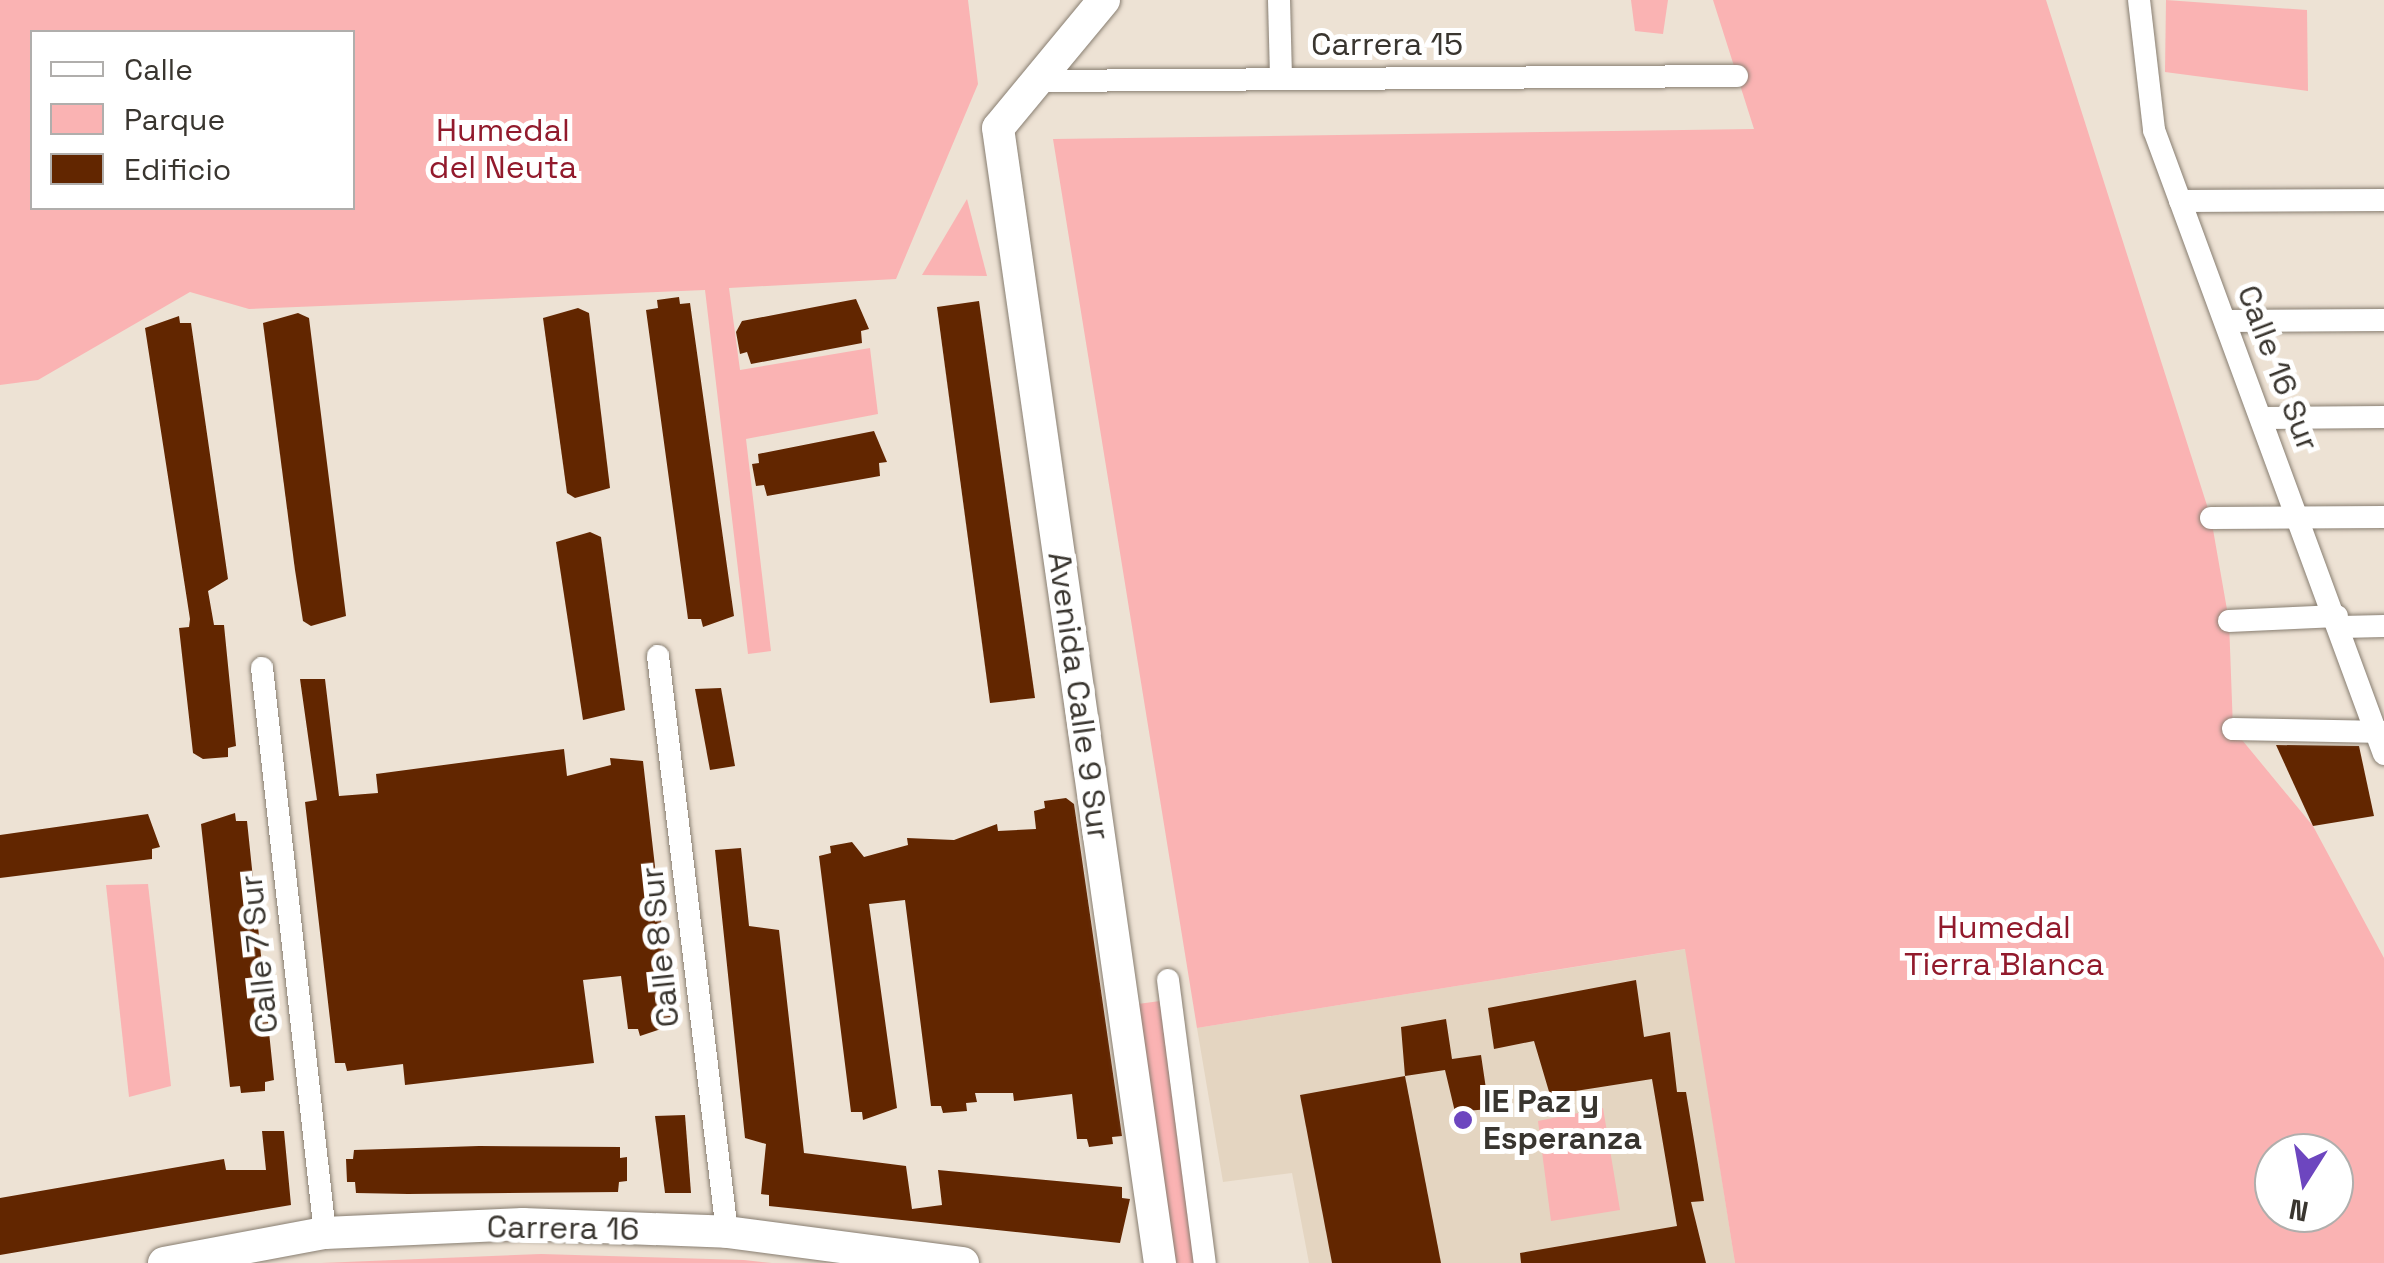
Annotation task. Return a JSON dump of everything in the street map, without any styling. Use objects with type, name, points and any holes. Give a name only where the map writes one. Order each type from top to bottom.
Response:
[{"type":"street","points":[[1037,81],[1104,0]]},
{"type":"street","points":[[1279,0],[1281,77]]},
{"type":"street","name":"Calle 16 Sur","points":[[2139,0],[2154,130],[2382,740]]},
{"type":"street","name":"Carrera 15","points":[[1037,81],[1737,76]]},
{"type":"street","name":"Avenida Calle 9 Sur","points":[[1037,81],[998,128],[1160,1263]]},
{"type":"street","points":[[2180,201],[2384,200]]},
{"type":"street","points":[[2226,321],[2384,320]]},
{"type":"street","points":[[2264,418],[2384,417]]},
{"type":"street","points":[[2211,518],[2384,517]]},
{"type":"street","points":[[2230,620],[2384,626]]},
{"type":"street","name":"Calle 8 Sur","points":[[658,656],[727,1232]]},
{"type":"street","name":"Calle 7 Sur","points":[[262,668],[325,1233]]},
{"type":"street","points":[[2233,730],[2382,740]]},
{"type":"street","points":[[1168,980],[1206,1263]]},
{"type":"street","name":"Carrera 16","points":[[164,1263],[325,1233],[524,1224],[727,1232],[963,1263]]},
{"type":"shaded area","name":"IE Paz y Esperanza","points":[[1686,949],[1735,1263],[1309,1263],[1292,1173],[1223,1182],[1197,1028]]},
{"type":"green space","name":"Humedal del Neuta","points":[[0,0],[968,0],[978,84],[896,279],[729,288],[740,370],[870,348],[878,414],[746,439],[771,651],[748,654],[705,290],[249,309],[190,292],[38,380],[0,385]]},
{"type":"green space","points":[[1631,0],[1668,0],[1663,34],[1635,31]]},
{"type":"green space","name":"Humedal Tierra Blanca","points":[[1713,0],[2046,0],[2211,518],[2229,621],[2233,729],[2313,826],[2384,958],[2384,1263],[1735,1263],[1685,949],[1197,1028],[1053,139],[1754,129]]},
{"type":"green space","points":[[2166,0],[2307,10],[2308,91],[2165,72]]},
{"type":"green space","points":[[967,199],[987,276],[922,275]]},
{"type":"green space","points":[[148,884],[171,1086],[129,1097],[106,885]]},
{"type":"green space","points":[[1160,1001],[1196,1263],[1173,1263],[1138,1004]]},
{"type":"green space","points":[[1603,1108],[1620,1210],[1551,1221],[1538,1121]]},
{"type":"green space","points":[[541,1254],[744,1260],[772,1263],[321,1263]]},
{"type":"building","points":[[679,297],[680,304],[690,303],[734,616],[703,627],[701,619],[688,619],[646,310],[658,308],[657,300]]},
{"type":"building","points":[[856,299],[869,329],[861,331],[862,343],[751,364],[747,352],[740,354],[736,332],[742,321]]},
{"type":"building","points":[[979,301],[1035,698],[990,703],[937,307]]},
{"type":"building","points":[[578,308],[589,313],[610,488],[575,498],[567,493],[543,318]]},
{"type":"building","points":[[298,313],[309,318],[346,616],[311,626],[303,621],[263,323]]},
{"type":"building","points":[[179,316],[180,323],[191,323],[228,579],[208,591],[214,625],[224,625],[236,746],[228,748],[228,757],[203,759],[193,753],[179,628],[189,627],[190,619],[145,328]]},
{"type":"building","points":[[874,431],[887,462],[879,463],[880,476],[767,496],[764,485],[756,486],[752,464],[759,463],[758,454]]},
{"type":"building","points":[[590,532],[601,537],[625,710],[583,720],[556,542]]},
{"type":"building","points":[[300,679],[325,679],[339,796],[378,793],[376,774],[564,749],[567,776],[611,765],[610,758],[643,761],[673,1025],[640,1036],[638,1029],[628,1029],[621,976],[583,980],[594,1063],[405,1085],[403,1064],[347,1071],[345,1063],[335,1063],[305,802],[317,800]]},
{"type":"building","points":[[721,688],[735,766],[710,770],[695,689]]},
{"type":"building","points":[[2276,745],[2359,746],[2374,816],[2313,826]]},
{"type":"building","points":[[1066,798],[1074,804],[1122,1136],[1112,1137],[1113,1144],[1089,1147],[1087,1139],[1077,1139],[1072,1094],[1014,1101],[1013,1093],[975,1093],[977,1102],[966,1103],[967,1111],[943,1113],[941,1106],[931,1106],[905,900],[869,904],[897,1108],[863,1120],[862,1112],[851,1112],[819,856],[831,853],[830,846],[852,842],[864,857],[908,845],[907,838],[954,840],[997,824],[998,831],[1036,829],[1034,811],[1045,808],[1044,801]]},
{"type":"building","points":[[235,813],[236,821],[247,821],[274,1080],[265,1082],[265,1091],[241,1093],[240,1086],[230,1087],[201,824]]},
{"type":"building","points":[[148,814],[160,847],[152,849],[152,859],[0,878],[0,835]]},
{"type":"building","points":[[741,848],[749,926],[779,930],[804,1153],[906,1166],[912,1209],[942,1205],[938,1170],[1122,1187],[1122,1198],[1130,1199],[1120,1243],[769,1206],[769,1195],[761,1194],[766,1144],[745,1138],[715,850]]},
{"type":"building","points":[[1636,980],[1644,1037],[1670,1032],[1677,1092],[1686,1092],[1704,1201],[1691,1202],[1706,1263],[1521,1263],[1520,1253],[1677,1226],[1652,1079],[1550,1095],[1534,1041],[1494,1049],[1488,1008]]},
{"type":"building","points":[[1446,1019],[1452,1059],[1481,1055],[1489,1109],[1455,1112],[1445,1070],[1405,1076],[1401,1027]]},
{"type":"building","points":[[1405,1076],[1441,1263],[1332,1263],[1300,1095]]},
{"type":"building","points":[[685,1115],[691,1193],[665,1193],[655,1116]]},
{"type":"building","points":[[262,1131],[284,1131],[291,1205],[0,1255],[0,1198],[224,1159],[226,1170],[266,1170]]},
{"type":"building","points":[[620,1147],[620,1158],[627,1157],[627,1181],[619,1182],[618,1192],[408,1194],[356,1193],[355,1182],[347,1182],[346,1159],[353,1159],[354,1150]]},
{"type":"place","name":"IE Paz y Esperanza","points":[[1463,1120]]}]
